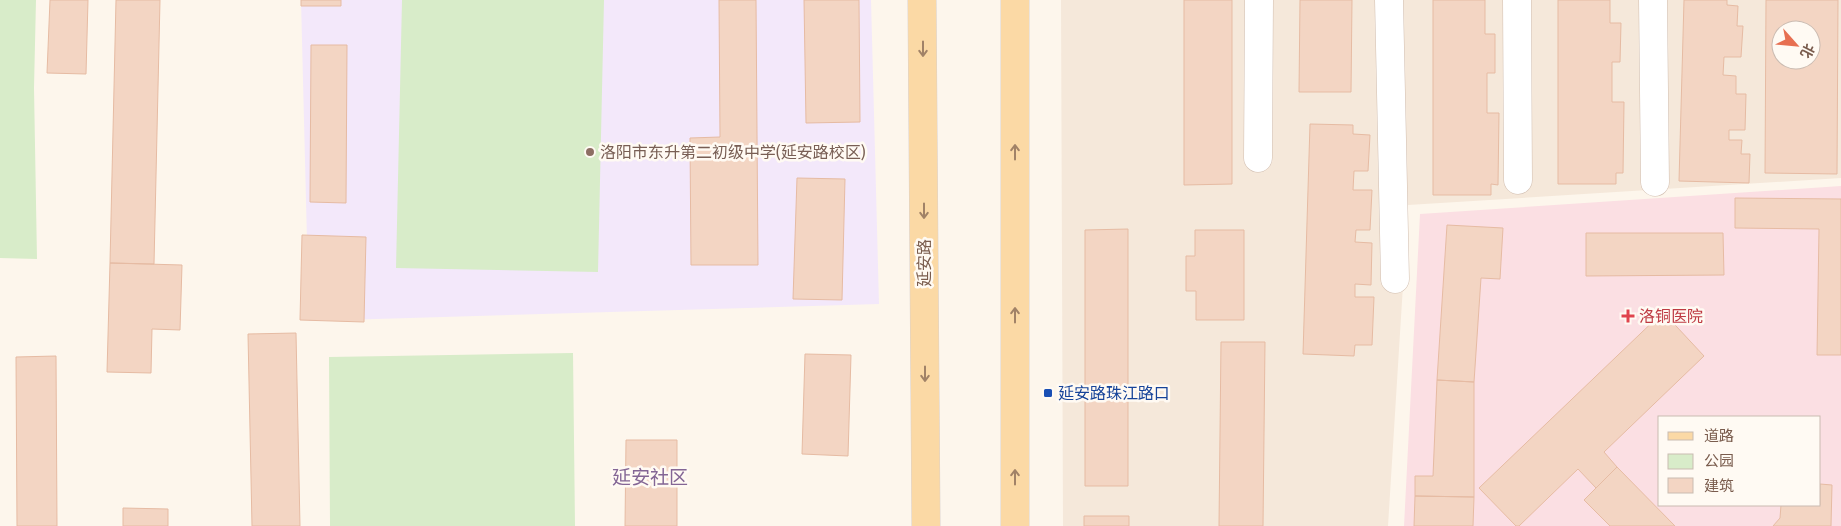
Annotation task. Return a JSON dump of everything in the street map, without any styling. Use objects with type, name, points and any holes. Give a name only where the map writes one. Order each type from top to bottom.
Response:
[{"type":"main road","name":"延安路","points":[[922,0],[926,526]]},
{"type":"main road","points":[[1015,0],[1015,526]]},
{"type":"lane","points":[[1258,158],[1259,0]]},
{"type":"lane","points":[[1389,0],[1395,279]]},
{"type":"lane","points":[[1517,0],[1518,180]]},
{"type":"lane","points":[[1653,0],[1655,182]]},
{"type":"shaded area","name":"洛阳市东升第二初级中学(延安路校区)","points":[[301,0],[871,0],[879,304],[309,321]]},
{"type":"shaded area","points":[[1061,0],[1841,0],[1841,178],[1408,205],[1388,526],[1063,526]]},
{"type":"shaded area","name":"洛铜医院","points":[[1841,186],[1841,526],[1404,526],[1420,214]]},
{"type":"green space","points":[[0,0],[36,0],[34,88],[37,259],[0,258]]},
{"type":"green space","points":[[402,0],[604,0],[598,272],[396,268]]},
{"type":"green space","points":[[573,353],[575,526],[330,526],[329,357]]},
{"type":"building","points":[[50,0],[88,0],[86,74],[47,73]]},
{"type":"building","points":[[116,0],[160,0],[154,264],[110,263]]},
{"type":"building","points":[[301,0],[341,0],[341,6],[301,6]]},
{"type":"building","points":[[719,0],[756,0],[758,265],[691,265],[690,138],[720,137]]},
{"type":"building","points":[[804,0],[859,0],[860,122],[806,123]]},
{"type":"building","points":[[1184,0],[1232,0],[1232,184],[1184,185]]},
{"type":"building","points":[[1300,0],[1352,0],[1351,92],[1299,92]]},
{"type":"building","points":[[1433,0],[1485,0],[1485,34],[1495,34],[1495,73],[1487,73],[1487,113],[1499,113],[1498,185],[1491,184],[1491,195],[1433,195]]},
{"type":"building","points":[[1558,0],[1610,0],[1610,23],[1621,23],[1620,62],[1612,62],[1612,102],[1624,102],[1623,173],[1616,173],[1616,184],[1558,184]]},
{"type":"building","points":[[1684,0],[1727,0],[1727,5],[1738,6],[1737,26],[1743,26],[1741,57],[1724,57],[1723,75],[1736,76],[1736,94],[1746,94],[1745,130],[1729,130],[1729,140],[1742,140],[1741,154],[1750,154],[1749,183],[1679,181]]},
{"type":"building","points":[[1766,0],[1838,0],[1837,174],[1765,173]]},
{"type":"building","points":[[311,45],[347,45],[346,203],[310,202]]},
{"type":"building","points":[[1310,124],[1353,125],[1353,134],[1370,135],[1368,171],[1354,171],[1353,190],[1372,190],[1370,230],[1356,230],[1355,242],[1372,243],[1371,285],[1355,284],[1355,297],[1374,297],[1372,345],[1355,345],[1354,356],[1303,354]]},
{"type":"building","points":[[797,178],[845,179],[842,300],[793,299]]},
{"type":"building","points":[[1735,198],[1841,199],[1841,355],[1817,355],[1819,229],[1735,228]]},
{"type":"building","points":[[1447,225],[1503,228],[1500,279],[1481,278],[1474,382],[1437,380]]},
{"type":"building","points":[[1128,229],[1128,486],[1085,486],[1085,230]]},
{"type":"building","points":[[1195,230],[1244,230],[1244,320],[1196,320],[1196,291],[1186,291],[1186,256],[1195,256]]},
{"type":"building","points":[[1586,233],[1723,233],[1724,275],[1586,276]]},
{"type":"building","points":[[302,235],[366,237],[364,322],[300,320]]},
{"type":"building","points":[[110,263],[182,265],[180,330],[152,329],[151,373],[107,372]]},
{"type":"building","points":[[1663,312],[1704,356],[1604,452],[1617,467],[1596,488],[1578,469],[1519,526],[1516,526],[1479,488]]},
{"type":"building","points":[[296,333],[300,526],[252,526],[248,334]]},
{"type":"building","points":[[1221,342],[1265,342],[1263,526],[1219,526]]},
{"type":"building","points":[[805,354],[851,355],[848,456],[802,454]]},
{"type":"building","points":[[56,356],[57,526],[17,526],[16,357]]},
{"type":"building","points":[[1437,380],[1474,382],[1474,497],[1415,496],[1415,476],[1433,476]]},
{"type":"building","points":[[626,440],[677,440],[677,526],[625,526]]},
{"type":"building","points":[[1617,467],[1675,526],[1610,526],[1584,500]]},
{"type":"building","points":[[1821,484],[1832,485],[1831,526],[1773,526],[1780,518],[1781,506],[1821,506]]},
{"type":"building","points":[[1415,496],[1474,497],[1473,526],[1414,526]]},
{"type":"building","points":[[123,508],[168,509],[168,526],[123,526]]},
{"type":"building","points":[[1084,516],[1129,516],[1129,526],[1084,526]]},
{"type":"place","name":"洛阳市东升第二初级中学(延安路校区)","points":[[590,152]]},
{"type":"place","name":"洛铜医院","points":[[1628,316]]},
{"type":"place","name":"延安路珠江路口","points":[[1048,393]]},
{"type":"district","name":"延安社区","points":[[650,477]]}]
